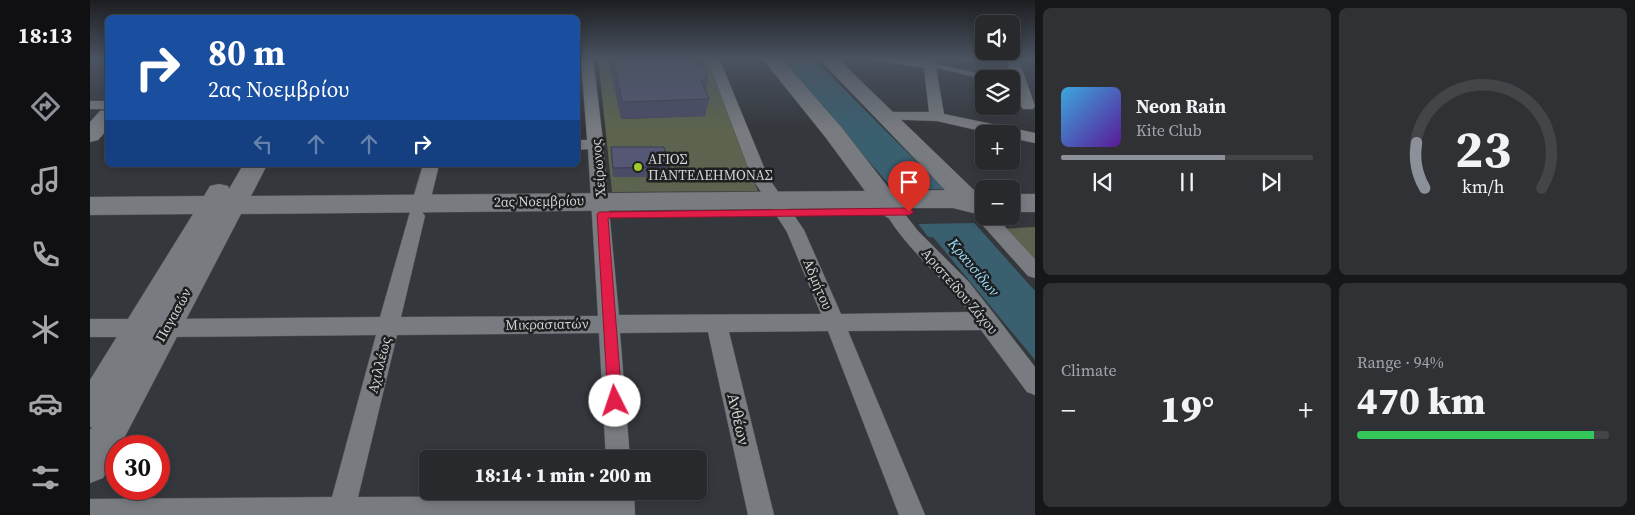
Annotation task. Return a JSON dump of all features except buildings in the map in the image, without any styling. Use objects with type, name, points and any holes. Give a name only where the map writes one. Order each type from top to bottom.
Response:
[{"type":"main road","name":"Αριστείδου Ζάχου","points":[[791,82],[897,206]]},
{"type":"main road","points":[[851,82],[974,208]]},
{"type":"main road","points":[[90,135],[105,119]]},
{"type":"main road","name":"Παγασών","points":[[219,212],[234,167]]},
{"type":"main road","name":"Παγασών","points":[[90,465],[152,328],[219,212],[253,167]]},
{"type":"main road","name":"2ας Νοεμβρίου","points":[[90,206],[219,212],[779,206],[974,208]]},
{"type":"main road","name":"2ας Νοεμβρίου","points":[[90,222],[219,212]]},
{"type":"main road","name":"Παγασών","points":[[90,411],[152,328]]},
{"type":"street","name":"Χείρωνος","points":[[585,82],[584,101],[597,144],[617,450]]},
{"type":"street","name":"Αδμήτου","points":[[722,82],[760,178],[795,230],[834,321],[912,515]]},
{"type":"street","points":[[932,82],[937,117]]},
{"type":"street","points":[[1020,89],[1031,107]]},
{"type":"street","points":[[90,105],[105,105]]},
{"type":"street","points":[[885,116],[937,117],[1035,138]]},
{"type":"street","points":[[580,145],[597,144]]},
{"type":"street","name":"Αχιλλέως","points":[[342,513],[430,167]]},
{"type":"street","name":"Αριστείδου Ζάχου","points":[[897,206],[912,236],[955,281],[988,321],[1035,385]]},
{"type":"street","points":[[974,208],[1035,271]]},
{"type":"street","name":"Μικρασιατών","points":[[90,328],[988,321]]},
{"type":"street","name":"Ανθέων","points":[[716,322],[761,515]]},
{"type":"street","points":[[90,512],[342,513],[622,505]]},
{"type":"green space","points":[[601,82],[639,82],[621,119],[704,116],[696,82],[717,82],[758,191],[612,192]]},
{"type":"green space","points":[[1035,227],[1035,267],[998,229]]},
{"type":"water","name":"Κραυσίδων","points":[[799,82],[837,82],[944,189],[1035,291],[1035,360],[933,237],[928,237],[893,189]]},
{"type":"pier","points":[[893,189],[944,189],[975,222],[975,223],[918,224]]},
{"type":"place","name":"ΑΓΙΟΣ ΠΑΝΤΕΛΕΗΜΟΝΑΣ","points":[[638,167]]},
{"type":"route","points":[[615,401],[602,214],[909,212]]}]
